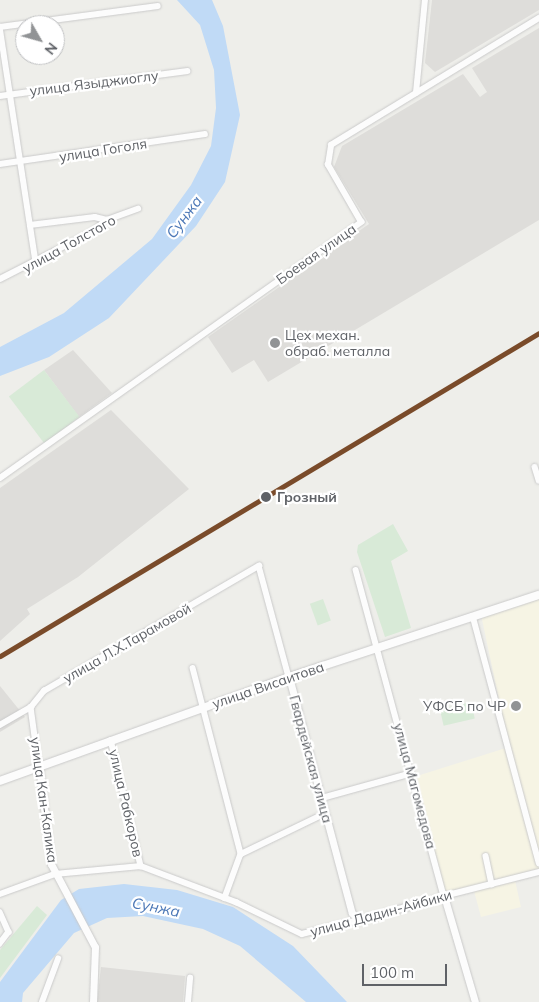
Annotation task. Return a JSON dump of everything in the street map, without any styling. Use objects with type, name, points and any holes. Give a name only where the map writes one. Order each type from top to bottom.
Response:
[{"type":"main road","name":"улица Висаитова","points":[[0,781],[111,740],[378,647],[539,595]]},
{"type":"street","points":[[416,93],[425,0]]},
{"type":"street","points":[[36,263],[0,27],[158,6]]},
{"type":"street","name":"Боевая улица","points":[[0,478],[361,222],[328,165],[327,152],[339,138],[539,18]]},
{"type":"street","name":"улица Языджиоглу","points":[[0,96],[187,71]]},
{"type":"street","name":"улица Гоголя","points":[[0,164],[205,134]]},
{"type":"street","name":"улица Толстого","points":[[0,279],[36,263],[107,220],[138,209]]},
{"type":"street","points":[[30,225],[95,216],[107,220]]},
{"type":"street","points":[[535,467],[539,480]]},
{"type":"street","name":"Гвардейская улица","points":[[259,566],[349,904],[358,920]]},
{"type":"street","name":"улица Л.Х.Тарамовой","points":[[0,725],[31,707],[44,691],[259,566]]},
{"type":"street","name":"улица Магомедова","points":[[356,570],[444,896],[475,1002]]},
{"type":"street","points":[[473,616],[539,863]]},
{"type":"street","points":[[193,668],[205,708],[241,854],[224,898]]},
{"type":"street","name":"улица Кан-Калика","points":[[31,707],[48,852],[55,874],[95,947],[93,1002]]},
{"type":"street","name":"улица Рабкоров","points":[[111,740],[141,866]]},
{"type":"street","points":[[322,798],[412,773]]},
{"type":"street","points":[[241,854],[326,813]]},
{"type":"street","points":[[486,856],[492,884]]},
{"type":"street","name":"улица Дадин-Айбики","points":[[0,894],[55,874],[141,866],[224,898],[302,934],[539,872]]},
{"type":"street","points":[[0,912],[9,932],[0,944]]},
{"type":"street","points":[[42,1002],[58,960]]},
{"type":"street","points":[[188,1002],[190,978]]},
{"type":"shaded area","points":[[432,0],[539,0],[539,10],[435,72],[425,63]]},
{"type":"shaded area","points":[[539,28],[539,220],[268,382],[254,360],[232,373],[208,337],[369,224],[334,167],[342,146],[463,74],[480,97],[487,92],[472,68]]},
{"type":"shaded area","points":[[73,350],[112,393],[79,417],[44,370]]},
{"type":"shaded area","points":[[111,410],[189,489],[78,577],[27,609],[30,614],[0,641],[0,488]]},
{"type":"shaded area","points":[[539,591],[539,875],[515,880],[521,907],[481,917],[474,891],[445,898],[417,776],[509,747],[480,610]]},
{"type":"shaded area","points":[[0,686],[25,717],[0,732]]},
{"type":"shaded area","points":[[101,967],[185,976],[183,1002],[97,1002]]},
{"type":"green space","points":[[44,370],[80,417],[44,444],[9,396]]},
{"type":"green space","points":[[393,524],[408,551],[391,561],[411,628],[385,637],[357,552],[358,545]]},
{"type":"green space","points":[[323,599],[331,621],[318,625],[310,604]]},
{"type":"green space","points":[[471,702],[475,719],[444,726],[440,709]]},
{"type":"green space","points":[[37,906],[47,915],[0,978],[0,950]]},
{"type":"water","name":"Сунжа","points":[[177,0],[212,0],[223,26],[240,115],[225,182],[196,226],[109,318],[49,357],[0,376],[0,347],[64,313],[152,239],[191,185],[211,146],[216,108],[214,70],[200,25]]},
{"type":"water","name":"Сунжа","points":[[124,884],[177,890],[233,907],[293,946],[347,1002],[306,1002],[240,946],[203,929],[143,916],[107,918],[74,933],[23,993],[22,1002],[0,1002],[0,982],[61,900],[79,889]]},
{"type":"transit line","points":[[0,656],[539,333]]},
{"type":"place","name":"Цех механ. обраб. металла","points":[[275,343]]},
{"type":"place","name":"Грозный","points":[[266,497]]},
{"type":"place","name":"УФСБ по ЧР","points":[[516,706]]}]
